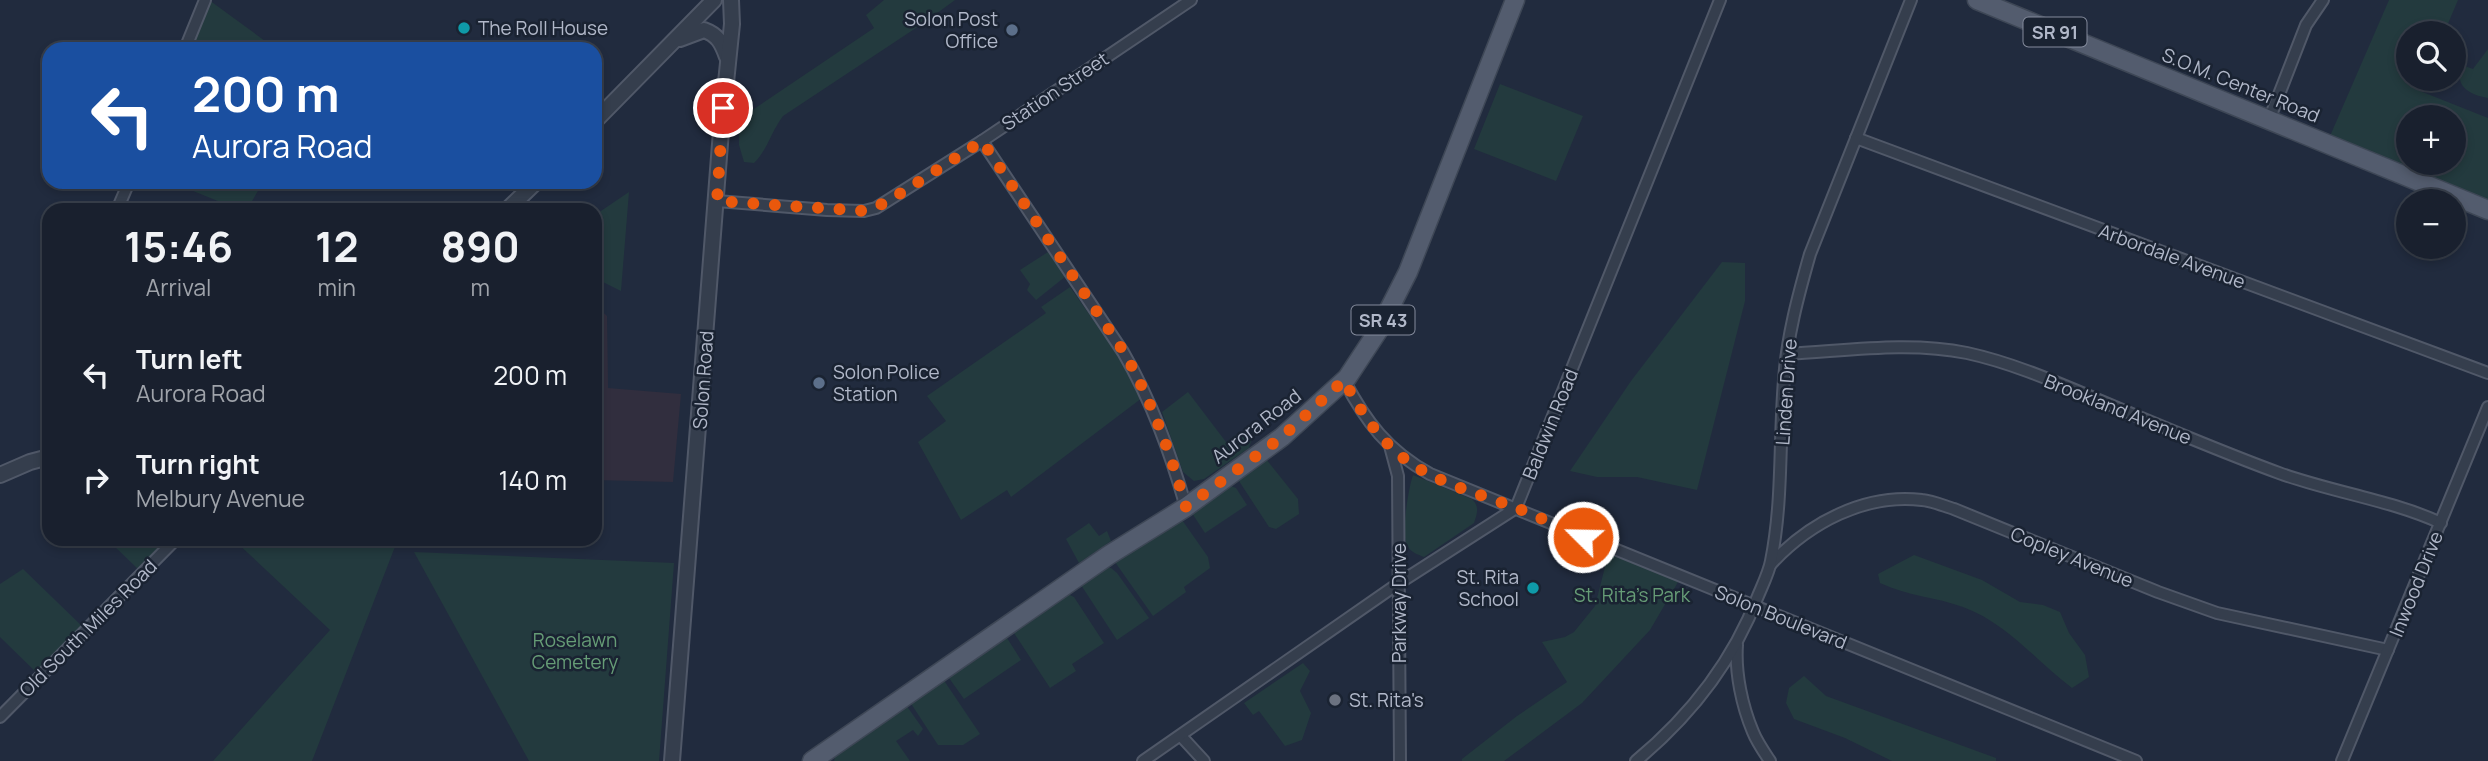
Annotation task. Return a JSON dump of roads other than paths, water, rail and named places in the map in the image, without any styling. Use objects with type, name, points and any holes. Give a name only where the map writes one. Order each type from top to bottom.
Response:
[{"type":"main road","name":"Aurora Road","points":[[812,761],[1109,555],[1186,507],[1282,437],[1344,380],[1378,331],[1408,272],[1515,0]]},
{"type":"main road","name":"S.O.M. Center Road","points":[[1977,0],[2488,210]]},
{"type":"street","points":[[188,42],[205,0]]},
{"type":"street","points":[[602,114],[714,0]]},
{"type":"street","name":"Solon Road","points":[[672,761],[732,24],[731,0]]},
{"type":"street","name":"Station Street","points":[[717,201],[864,211],[887,202],[1191,0]]},
{"type":"street","name":"Baldwin Road","points":[[1516,508],[1720,0]]},
{"type":"street","name":"Linden Drive","points":[[1636,761],[1684,716],[1714,677],[1738,640],[1771,564],[1778,513],[1781,419],[1790,330],[1810,254],[1912,0]]},
{"type":"street","points":[[2269,120],[2306,25],[2323,0]]},
{"type":"street","points":[[667,48],[690,34],[704,30],[715,34],[723,45],[728,61]]},
{"type":"street","name":"Arbordale Avenue","points":[[1856,138],[2488,373]]},
{"type":"street","points":[[982,141],[1124,352],[1140,381],[1172,458],[1186,507]]},
{"type":"street","points":[[515,203],[529,189]]},
{"type":"street","name":"Brookland Avenue","points":[[1787,354],[1899,348],[1967,353],[2048,379],[2279,473],[2441,523]]},
{"type":"street","name":"Solon Boulevard","points":[[1344,380],[1369,421],[1390,446],[1430,474],[2136,761]]},
{"type":"street","name":"Inwood Drive","points":[[2342,761],[2488,407]]},
{"type":"street","name":"Parkway Drive","points":[[1390,446],[1398,476],[1400,761]]},
{"type":"street","points":[[0,475],[42,459]]},
{"type":"street","name":"Copley Avenue","points":[[1771,564],[1784,550],[1818,524],[1851,508],[1889,500],[1923,500],[1954,509],[2158,592],[2217,613],[2388,650]]},
{"type":"street","points":[[1143,761],[1399,583],[1516,508]]},
{"type":"street","name":"Old South Miles Road","points":[[0,717],[169,546]]},
{"type":"street","points":[[1738,640],[1735,666],[1746,708],[1753,734],[1770,761]]},
{"type":"street","points":[[1181,736],[1204,761]]},
{"type":"place","name":"The Roll House","points":[[464,28]]},
{"type":"place","name":"Solon Post Office","points":[[1012,30]]},
{"type":"place","name":"Solon Police Station","points":[[819,383]]},
{"type":"place","name":"St. Rita School","points":[[1533,588]]},
{"type":"place","name":"St. Rita's","points":[[1335,700]]},
{"type":"park label","name":"St. Rita's Park","points":[[1632,595]]},
{"type":"park label","name":"Roselawn Cemetery","points":[[575,651]]}]
